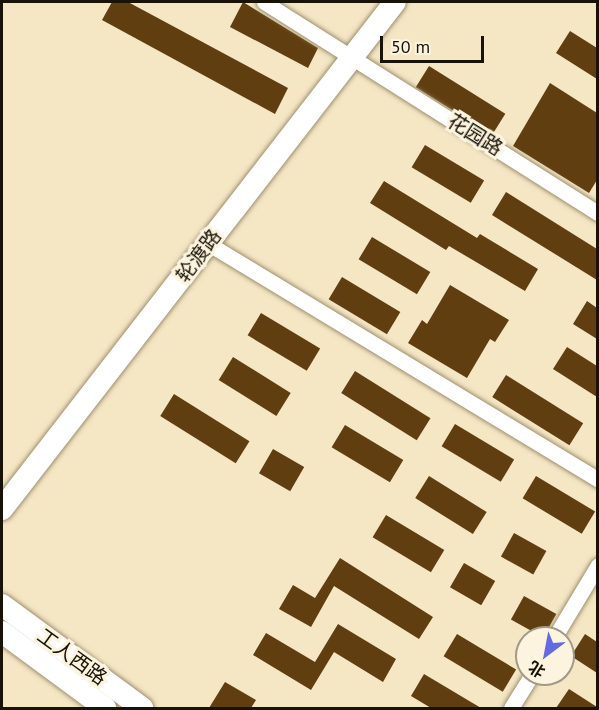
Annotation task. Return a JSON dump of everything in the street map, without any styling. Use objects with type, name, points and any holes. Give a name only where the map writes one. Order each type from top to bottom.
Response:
[{"type":"main road","name":"轮渡路","points":[[2,509],[395,2]]},
{"type":"main road","name":"工人西路","points":[[2,605],[142,708]]},
{"type":"main road","name":"工人西路","points":[[2,632],[105,708]]},
{"type":"street","name":"花园路","points":[[264,2],[597,213]]},
{"type":"street","points":[[208,244],[597,480]]},
{"type":"street","points":[[561,626],[597,565]]},
{"type":"street","points":[[511,708],[525,686]]},
{"type":"building","points":[[112,2],[128,2],[288,88],[275,114],[102,20]]},
{"type":"building","points":[[243,2],[318,48],[308,68],[230,27]]},
{"type":"building","points":[[570,31],[597,48],[597,79],[556,53]]},
{"type":"building","points":[[429,66],[505,114],[492,135],[416,87]]},
{"type":"building","points":[[550,83],[597,113],[597,180],[589,193],[513,146]]},
{"type":"building","points":[[425,145],[484,181],[471,203],[412,167]]},
{"type":"building","points":[[384,181],[477,238],[480,234],[538,269],[525,291],[449,246],[446,250],[370,203]]},
{"type":"building","points":[[506,192],[597,249],[597,280],[492,215]]},
{"type":"building","points":[[372,237],[430,272],[417,294],[359,259]]},
{"type":"building","points":[[342,277],[400,312],[387,334],[329,299]]},
{"type":"building","points":[[450,285],[509,320],[495,342],[490,339],[467,378],[408,343],[422,320],[427,324]]},
{"type":"building","points":[[587,301],[597,308],[597,339],[573,324]]},
{"type":"building","points":[[261,313],[320,349],[307,371],[248,335]]},
{"type":"building","points":[[567,347],[597,366],[597,397],[553,369]]},
{"type":"building","points":[[233,357],[291,393],[276,416],[219,380]]},
{"type":"building","points":[[355,371],[430,418],[417,440],[341,393]]},
{"type":"building","points":[[506,375],[583,423],[569,445],[492,397]]},
{"type":"building","points":[[174,394],[249,441],[236,463],[160,416]]},
{"type":"building","points":[[455,424],[514,460],[501,482],[442,446]]},
{"type":"building","points":[[345,425],[403,460],[390,482],[332,447]]},
{"type":"building","points":[[273,449],[304,467],[290,491],[259,473]]},
{"type":"building","points":[[429,476],[487,512],[473,534],[415,498]]},
{"type":"building","points":[[536,476],[595,512],[582,534],[523,498]]},
{"type":"building","points":[[386,515],[444,550],[431,572],[373,537]]},
{"type":"building","points":[[514,533],[546,551],[533,575],[501,557]]},
{"type":"building","points":[[340,558],[433,617],[419,639],[334,586],[311,627],[279,609],[293,585],[315,598]]},
{"type":"building","points":[[464,563],[495,581],[481,605],[450,587]]},
{"type":"building","points":[[524,596],[556,614],[550,626],[522,626],[511,620]]},
{"type":"building","points":[[338,624],[396,659],[383,682],[334,652],[311,690],[253,655],[266,633],[315,662]]},
{"type":"building","points":[[457,634],[515,669],[503,692],[444,656]]},
{"type":"building","points":[[585,634],[597,642],[597,673],[575,659],[575,650]]},
{"type":"building","points":[[424,674],[481,708],[431,708],[411,696]]},
{"type":"building","points":[[225,682],[256,700],[251,708],[209,708]]},
{"type":"building","points":[[569,689],[597,707],[597,708],[556,708]]}]
